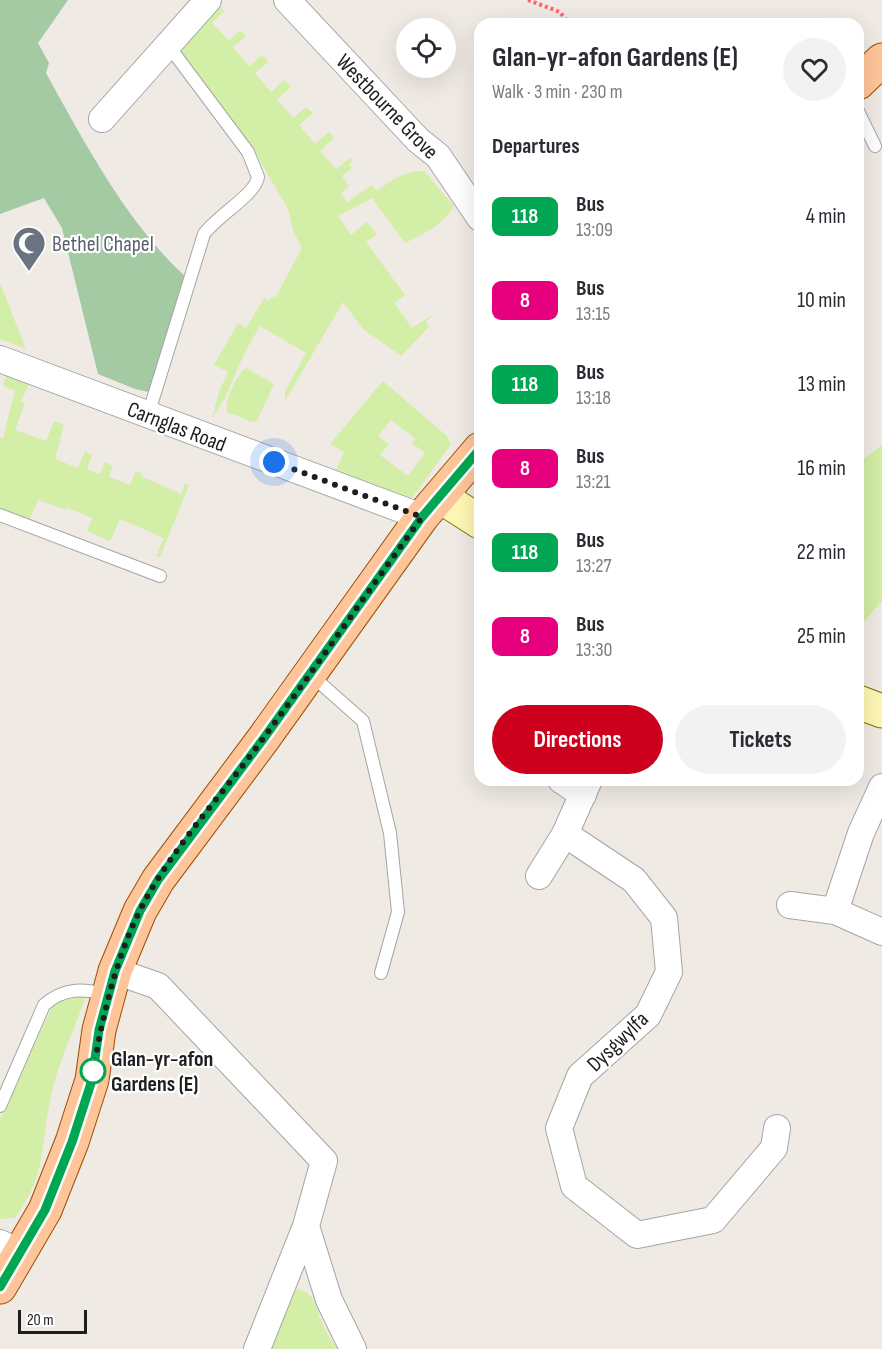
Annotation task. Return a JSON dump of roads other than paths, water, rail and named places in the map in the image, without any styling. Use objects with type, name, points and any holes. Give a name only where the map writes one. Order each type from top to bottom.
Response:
[{"type":"main road","points":[[864,77],[882,60]]},
{"type":"main road","points":[[0,1287],[10,1248],[45,1210],[72,1142],[92,1080],[99,1030],[112,983],[140,911],[158,880],[431,507],[474,456]]},
{"type":"street","points":[[102,119],[208,0]]},
{"type":"street","name":"Westbourne Grove","points":[[287,0],[418,141],[438,156],[474,209]]},
{"type":"street","name":"Carnglas Road","points":[[0,360],[148,415],[431,507]]},
{"type":"street","points":[[431,507],[474,520]]},
{"type":"street","points":[[864,704],[882,711]]},
{"type":"street","points":[[539,876],[564,834],[586,787]]},
{"type":"street","points":[[835,911],[861,833],[882,787]]},
{"type":"street","name":"Dysgwylfa","points":[[564,834],[634,880],[664,918],[669,972],[648,1014],[580,1076],[559,1128],[574,1186],[637,1235],[713,1220],[781,1145]]},
{"type":"street","points":[[790,905],[835,911],[882,932]]},
{"type":"street","points":[[112,983],[158,986],[324,1161],[306,1226],[257,1349]]},
{"type":"street","points":[[306,1226],[329,1300],[353,1349]]},
{"type":"lane","points":[[148,415],[204,234],[214,220],[250,193],[258,177],[248,152],[168,45]]},
{"type":"lane","points":[[864,123],[875,146]]},
{"type":"lane","points":[[0,515],[160,576]]},
{"type":"lane","points":[[310,674],[363,721],[377,777],[390,833],[398,912],[381,973]]},
{"type":"lane","points":[[0,1106],[44,1005],[53,997],[69,990],[112,983]]},
{"type":"place","name":"Bethel Chapel","points":[[29,272]]},
{"type":"place","name":"Glan-yr-afon Gardens (E)","points":[[93,1071]]}]
